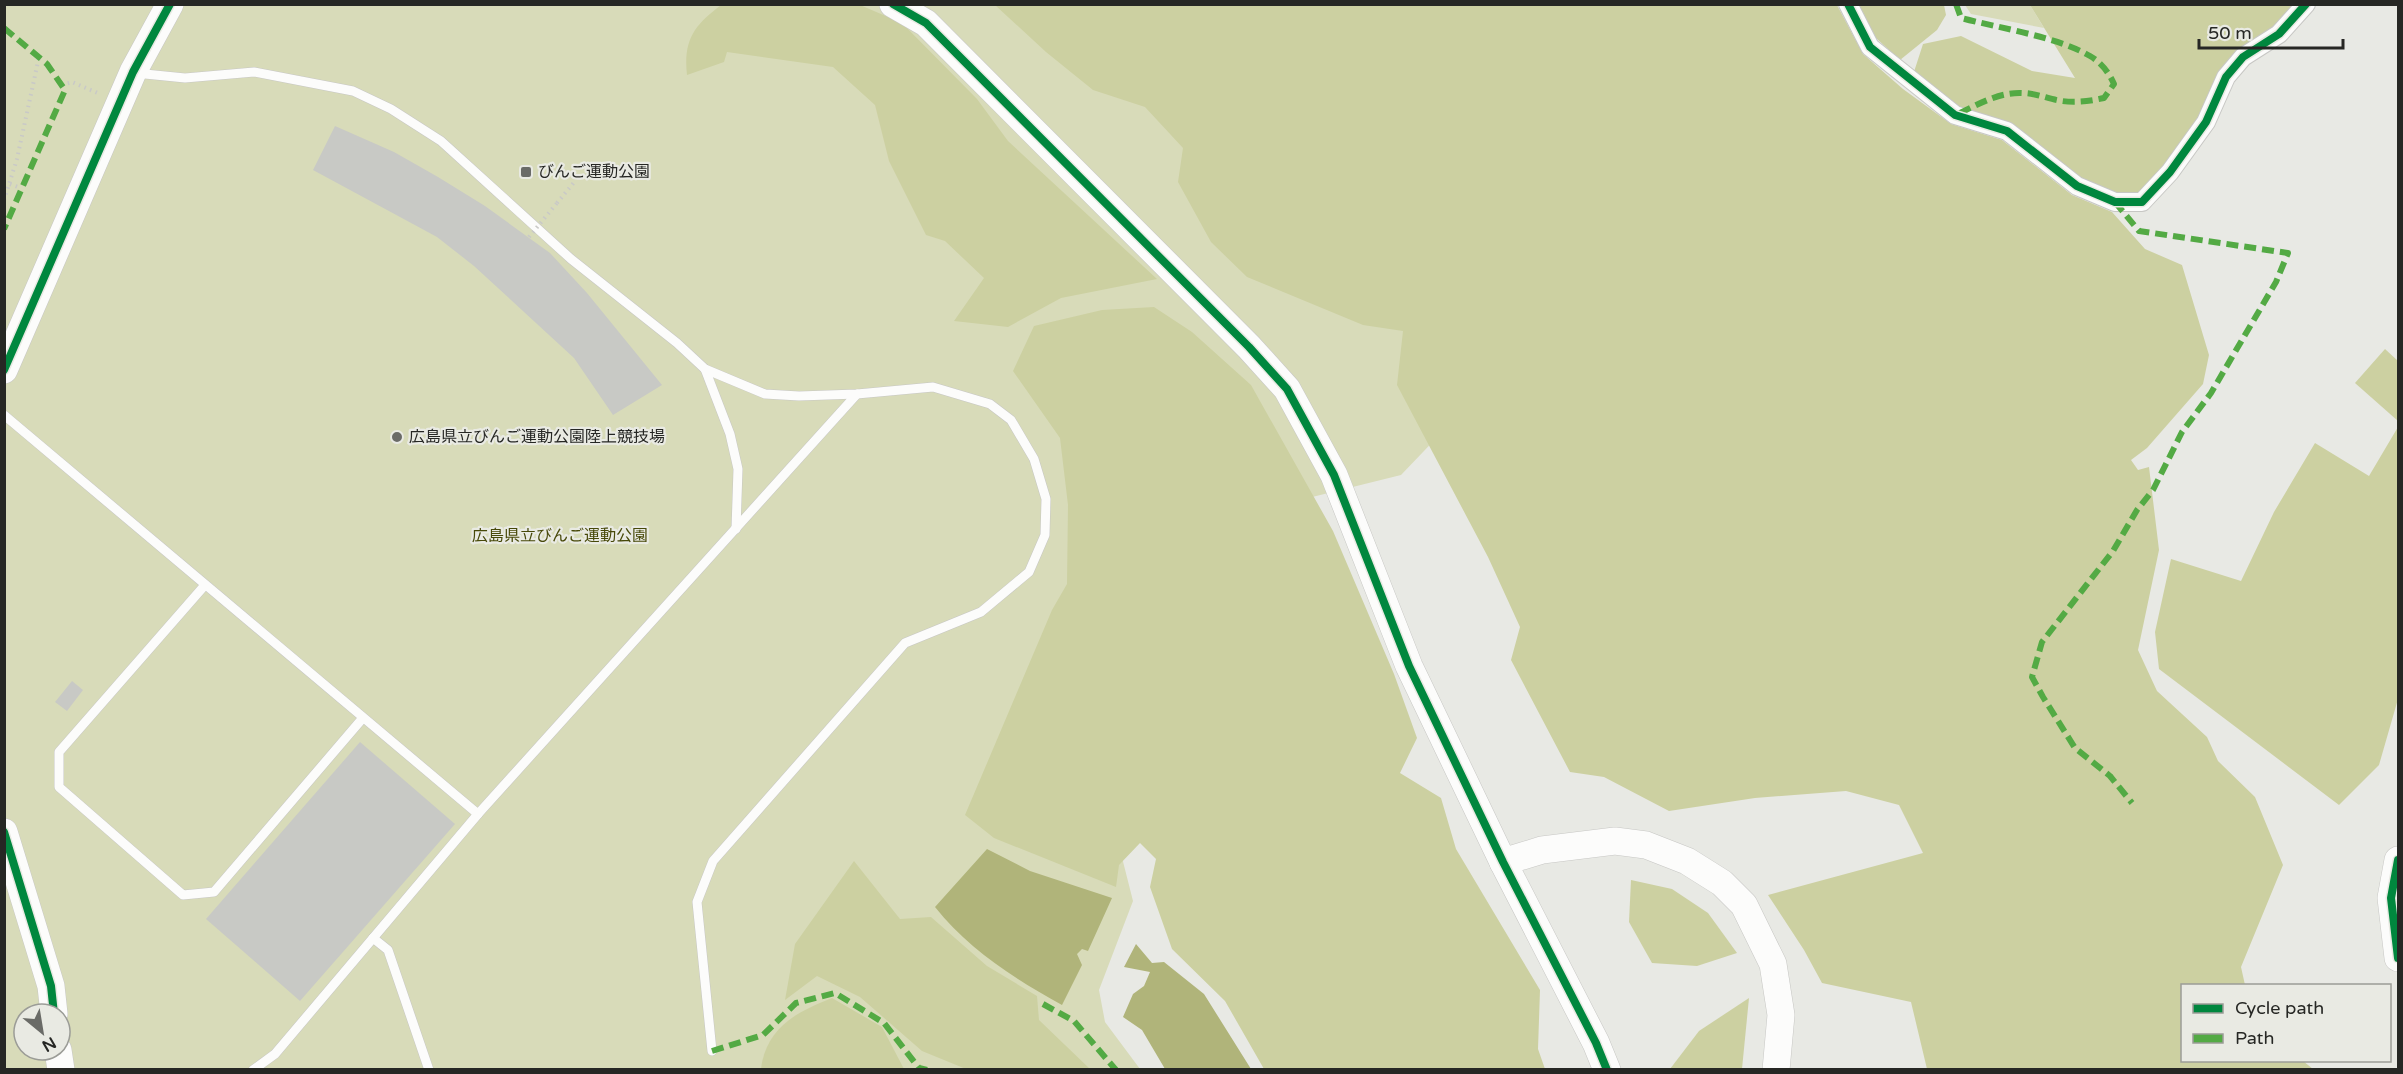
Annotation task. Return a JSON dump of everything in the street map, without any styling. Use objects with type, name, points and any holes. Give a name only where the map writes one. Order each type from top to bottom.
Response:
[{"type":"street","points":[[4,370],[133,72],[170,4]]},
{"type":"street","points":[[893,4],[926,23],[1250,346],[1287,389],[1334,475],[1409,666],[1503,862],[1591,1032],[1607,1070]]},
{"type":"street","points":[[1848,4],[1870,47],[1955,115],[2007,131],[2077,186],[2115,202],[2142,202],[2170,172],[2206,122],[2226,77],[2243,57],[2279,34],[2306,4]]},
{"type":"street","points":[[4,832],[51,986],[53,1002]]},
{"type":"street","points":[[1503,862],[1542,850],[1615,841],[1656,849],[1687,861],[1722,883],[1744,905],[1773,964],[1781,1015],[1776,1070]]},
{"type":"street","points":[[2398,860],[2391,898],[2398,958]]},
{"type":"lane","points":[[133,72],[185,78],[254,72],[353,91],[391,109],[441,141],[571,259],[677,343],[705,369],[765,394],[857,394],[933,387],[990,404],[1011,420],[1034,459],[1046,499],[1045,535],[1029,572],[981,612],[905,643],[713,861],[697,902],[712,1051]]},
{"type":"lane","points":[[705,369],[730,434],[738,469],[736,529]]},
{"type":"lane","points":[[253,1070],[275,1053],[477,814],[857,394]]},
{"type":"lane","points":[[4,415],[477,814]]},
{"type":"lane","points":[[205,585],[59,752],[59,787],[183,895],[214,892],[362,719]]},
{"type":"lane","points":[[373,938],[388,950],[429,1070]]},
{"type":"path","points":[[4,200],[10,184],[39,57]]},
{"type":"path","points":[[62,85],[72,81],[98,93]]},
{"type":"path","points":[[529,237],[576,180]]},
{"type":"path","points":[[10,184],[21,188]]},
{"type":"green space","name":"広島県立びんご運動公園","points":[[5,5],[1499,5],[1468,405],[1401,475],[1288,503],[1113,822],[1133,901],[1099,990],[1105,1022],[1140,1069],[5,1070]]},
{"type":"green space","points":[[1965,5],[2030,5],[2044,28],[1971,14]]},
{"type":"shaded area","points":[[721,5],[860,5],[902,23],[977,99],[1008,141],[1157,279],[1061,298],[1008,327],[954,321],[984,278],[945,241],[926,235],[889,161],[875,105],[833,67],[727,52],[724,62],[687,75],[689,42],[704,19]]},
{"type":"shaded area","points":[[995,5],[1837,5],[1863,54],[1903,89],[1951,124],[2002,140],[2072,195],[2112,212],[2145,249],[2182,265],[2209,355],[2203,384],[2147,448],[2131,460],[2138,470],[2149,467],[2159,550],[2138,650],[2157,691],[2207,737],[2218,761],[2255,797],[2283,865],[2241,967],[2245,984],[2181,984],[2181,1062],[2304,1062],[2313,1069],[1927,1069],[1911,1002],[1822,983],[1804,950],[1768,895],[1923,853],[1899,805],[1846,791],[1755,798],[1669,811],[1604,777],[1570,772],[1511,660],[1520,627],[1488,557],[1397,385],[1403,331],[1363,325],[1247,277],[1211,242],[1178,182],[1183,148],[1145,107],[1093,90],[1046,52]]},
{"type":"shaded area","points":[[1858,5],[1944,5],[1946,15],[1937,30],[1900,60],[1876,38]]},
{"type":"shaded area","points":[[2030,5],[2300,5],[2277,31],[2240,54],[2202,120],[2140,198],[2115,198],[1957,111],[1912,78],[1923,44],[1961,36],[2032,71],[2075,78]]},
{"type":"shaded area","points":[[1154,307],[1192,332],[1251,385],[1333,531],[1394,674],[1417,738],[1400,773],[1441,798],[1456,849],[1540,990],[1538,1049],[1545,1069],[1264,1069],[1225,1001],[1172,949],[1150,887],[1156,859],[1140,843],[1119,865],[1116,887],[994,838],[965,815],[1052,610],[1067,584],[1068,505],[1060,438],[1013,371],[1034,326],[1102,310]]},
{"type":"shaded area","points":[[2385,349],[2398,361],[2398,421],[2355,383]]},
{"type":"shaded area","points":[[2398,427],[2398,699],[2379,765],[2339,805],[2159,669],[2155,632],[2171,559],[2241,581],[2274,512],[2315,443],[2369,476]]},
{"type":"shaded area","points":[[987,849],[1030,871],[1112,898],[1088,951],[1082,949],[1077,954],[1082,965],[1062,1005],[1027,985],[977,950],[935,907]]},
{"type":"shaded area","points":[[854,861],[900,919],[931,917],[987,966],[1037,996],[1039,1020],[1090,1069],[966,1069],[922,1051],[860,997],[817,976],[785,1000],[795,944]]},
{"type":"shaded area","points":[[1631,880],[1672,889],[1708,913],[1737,953],[1697,966],[1652,963],[1629,922]]},
{"type":"shaded area","points":[[1136,944],[1152,963],[1164,962],[1204,994],[1251,1069],[1165,1069],[1142,1030],[1123,1017],[1133,994],[1144,986],[1150,972],[1124,967]]},
{"type":"shaded area","points":[[832,998],[882,1027],[904,1069],[761,1069],[769,1043],[785,1023],[806,1009]]},
{"type":"shaded area","points":[[1749,998],[1742,1069],[1670,1069],[1699,1031]]},
{"type":"building","points":[[335,126],[394,152],[438,177],[485,206],[550,253],[587,293],[662,385],[613,415],[574,358],[474,266],[437,237],[313,170]]},
{"type":"building","points":[[72,681],[83,690],[67,711],[55,702]]},
{"type":"building","points":[[360,742],[455,824],[300,1001],[206,919]]},
{"type":"marked path","points":[[1956,4],[1961,18],[2045,38],[2077,49],[2098,62],[2114,84],[2104,98],[2099,99],[2067,102],[2032,94],[2013,93],[1988,100],[1956,115]]},
{"type":"marked path","points":[[4,28],[47,64],[65,90],[4,229]]},
{"type":"marked path","points":[[2115,202],[2139,231],[2288,253],[2276,282],[2211,393],[2182,432],[2153,490],[2137,510],[2113,551],[2042,642],[2032,677],[2075,748],[2110,776],[2132,803]]},
{"type":"marked path","points":[[712,1051],[763,1035],[796,1003],[835,993],[884,1023],[919,1068],[927,1070]]},
{"type":"marked path","points":[[1043,1004],[1074,1021],[1116,1070]]},
{"type":"cycle path","points":[[4,370],[133,72],[170,4]]},
{"type":"cycle path","points":[[893,4],[926,23],[1249,347],[1287,389],[1334,475],[1409,666],[1503,862],[1596,1043],[1607,1070]]},
{"type":"cycle path","points":[[1848,4],[1870,47],[1955,115],[2007,131],[2077,186],[2115,202],[2142,202],[2170,172],[2206,122],[2226,77],[2243,57],[2279,34],[2306,4]]},
{"type":"cycle path","points":[[4,832],[51,986],[53,1002]]},
{"type":"cycle path","points":[[2398,860],[2391,898],[2398,958]]},
{"type":"place","name":"びんご運動公園","points":[[526,172]]},
{"type":"place","name":"広島県立びんご運動公園陸上競技場","points":[[397,437]]}]
